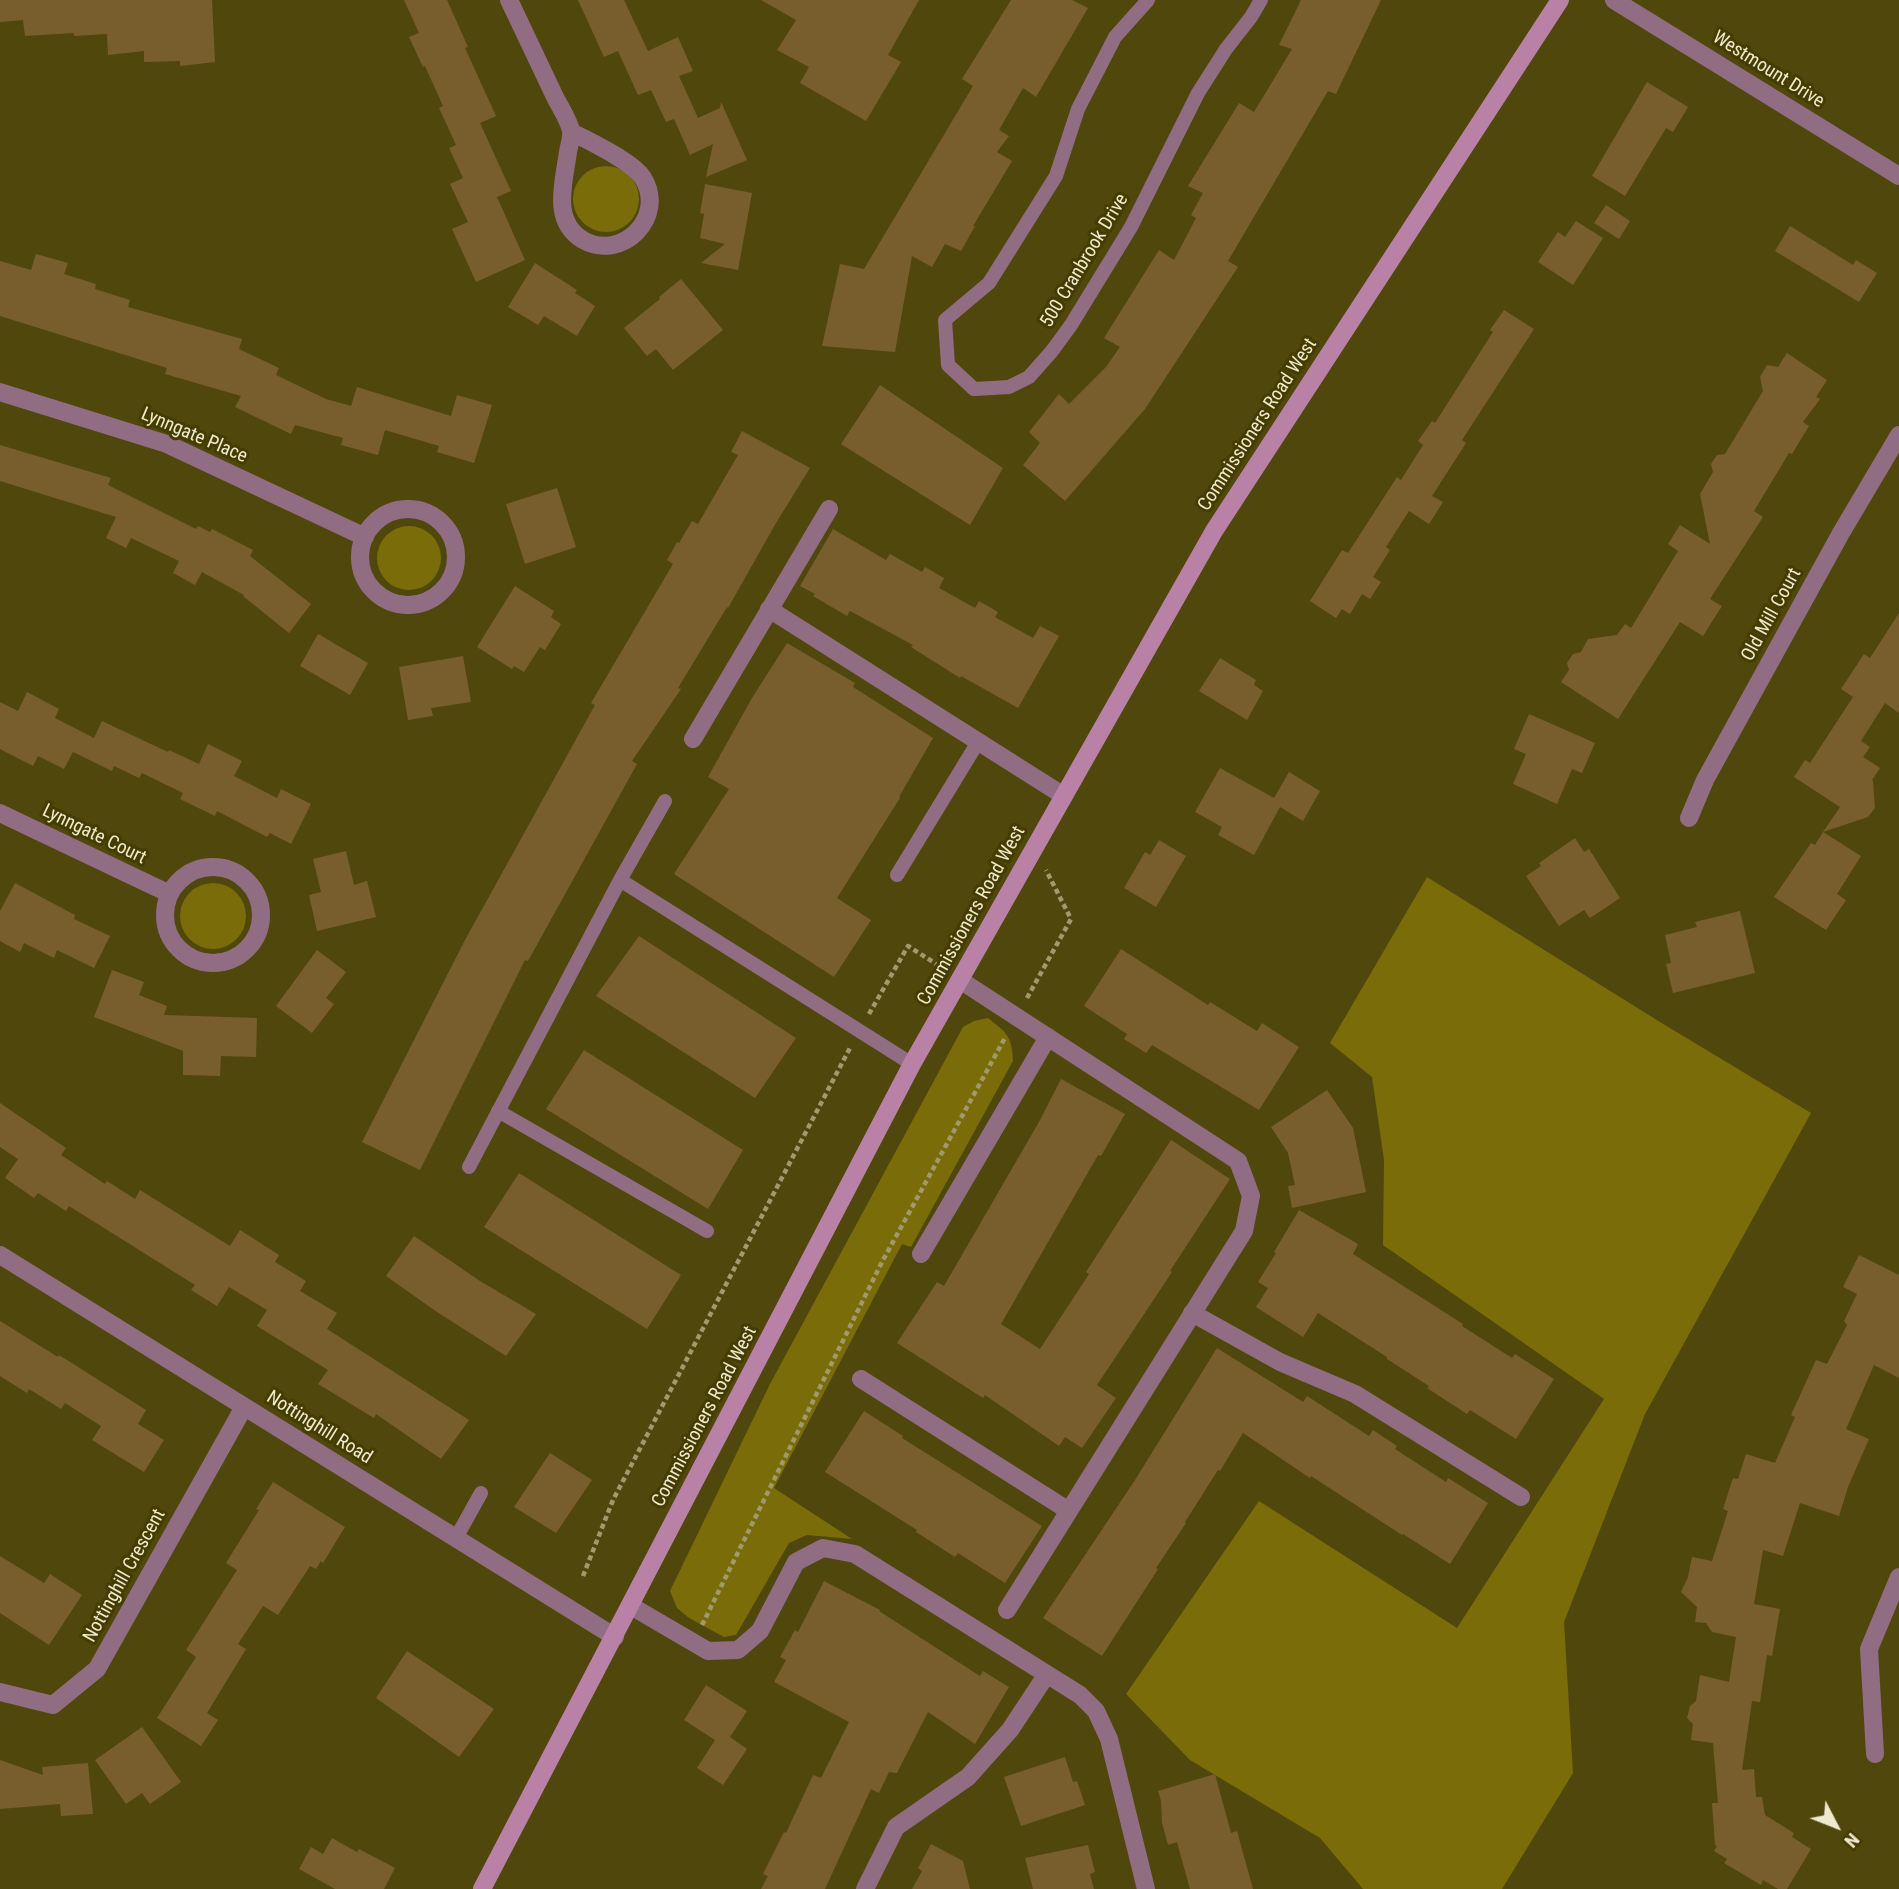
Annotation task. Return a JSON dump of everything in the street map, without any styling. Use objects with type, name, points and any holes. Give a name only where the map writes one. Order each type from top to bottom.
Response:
[{"type":"main road","name":"Commissioners Road West","points":[[482,1889],[912,1064],[1214,531],[1560,0]]},
{"type":"street","points":[[509,0],[572,132],[561,202],[565,220],[575,235],[590,244],[609,247],[626,241],[640,229],[648,213],[649,195],[643,178],[630,165],[572,132]]},
{"type":"street","name":"Westmount Drive","points":[[1614,0],[1899,176]]},
{"type":"street","name":"Lynngate Place","points":[[0,392],[167,444],[365,537]]},
{"type":"street","name":"Old Mill Court","points":[[1689,818],[1705,780],[1841,533],[1899,435]]},
{"type":"street","points":[[402,509],[417,509],[432,515],[444,524],[453,538],[457,554],[449,584],[438,596],[424,603],[408,606],[392,603],[378,595],[367,583],[361,568],[360,552],[365,537],[373,524],[386,514],[402,509]]},
{"type":"street","points":[[694,738],[829,509]]},
{"type":"street","points":[[769,608],[1064,796]]},
{"type":"street","name":"Lynngate Court","points":[[0,813],[170,894]]},
{"type":"street","points":[[214,867],[228,869],[240,875],[257,895],[261,922],[257,935],[239,956],[213,963],[199,961],[177,946],[170,934],[166,907],[170,894],[188,874],[214,867]]},
{"type":"street","points":[[960,980],[1238,1161],[1251,1196],[1244,1231],[1007,1609]]},
{"type":"street","points":[[922,1254],[1048,1037]]},
{"type":"street","name":"Nottinghill Road","points":[[0,1255],[615,1637]]},
{"type":"street","points":[[1192,1313],[1280,1362],[1355,1394],[1521,1497]]},
{"type":"street","points":[[861,1379],[1069,1511]]},
{"type":"street","name":"Nottinghill Crescent","points":[[0,1692],[53,1704],[97,1669],[244,1407]]},
{"type":"street","points":[[631,1606],[708,1651],[737,1650],[760,1631],[796,1562],[823,1548],[855,1554],[1080,1695],[1096,1711],[1109,1739],[1146,1889]]},
{"type":"street","points":[[1875,1754],[1869,1649],[1899,1577]]},
{"type":"street","points":[[865,1889],[896,1827],[968,1777],[1010,1730],[1047,1674]]},
{"type":"lane","name":"500 Cranbrook Drive","points":[[1148,0],[1115,37],[1078,109],[1056,176],[989,282],[945,320],[948,365],[974,389],[1009,387],[1029,377],[1052,351],[1131,227],[1198,93],[1261,0]]},
{"type":"lane","points":[[897,876],[978,742]]},
{"type":"lane","points":[[469,1167],[665,800]]},
{"type":"lane","points":[[620,880],[912,1064]]},
{"type":"lane","points":[[498,1111],[707,1231]]},
{"type":"lane","points":[[456,1538],[481,1493]]},
{"type":"path","points":[[693,1642],[882,1262],[1071,919],[1035,847]]},
{"type":"path","points":[[583,1576],[613,1500],[859,1031],[908,946],[960,980]]},
{"type":"shaded area","points":[[606,166],[619,169],[629,176],[636,186],[639,199],[636,212],[629,222],[619,229],[606,232],[593,229],[583,222],[576,212],[573,199],[576,186],[583,176],[593,169]]},
{"type":"shaded area","points":[[403,526],[415,526],[432,535],[439,546],[439,570],[432,581],[415,590],[403,590],[391,585],[382,576],[377,564],[377,552],[382,540],[391,531]]},
{"type":"shaded area","points":[[1427,877],[1811,1113],[1645,1414],[1564,1622],[1573,1773],[1502,1889],[1363,1889],[1320,1838],[1190,1760],[1126,1694],[1259,1501],[1457,1628],[1604,1399],[1383,1245],[1384,1160],[1372,1077],[1330,1043]]},
{"type":"shaded area","points":[[213,883],[236,893],[246,916],[236,939],[213,949],[190,939],[180,916],[190,893]]},
{"type":"shaded area","points":[[988,1018],[1007,1036],[1013,1061],[911,1247],[902,1244],[774,1488],[852,1539],[807,1535],[789,1543],[736,1635],[724,1637],[689,1618],[677,1608],[670,1591],[770,1384],[963,1027]]},
{"type":"building","points":[[0,0],[212,0],[215,62],[180,66],[180,61],[144,62],[144,51],[108,55],[107,34],[25,36],[23,20],[0,22]]},
{"type":"building","points":[[404,0],[447,0],[496,116],[480,123],[511,191],[497,197],[525,260],[476,282],[452,229],[468,222],[450,184],[463,178],[449,148],[456,145],[439,108],[443,106],[409,37],[419,33]]},
{"type":"building","points":[[578,0],[624,0],[648,51],[678,37],[693,71],[679,76],[698,118],[720,108],[721,102],[747,160],[706,177],[713,144],[690,155],[674,119],[666,122],[651,90],[638,95],[618,51],[604,57]]},
{"type":"building","points":[[761,0],[919,0],[888,55],[901,62],[866,121],[800,83],[809,67],[777,50],[796,20]]},
{"type":"building","points":[[1011,0],[1072,0],[1088,8],[1036,97],[1023,88],[999,130],[1009,136],[997,152],[1012,161],[961,251],[945,244],[932,267],[912,256],[895,352],[822,346],[840,264],[864,269],[973,86],[962,79]]},
{"type":"building","points":[[1301,0],[1381,0],[1336,94],[1328,91],[1228,261],[1238,267],[1145,409],[1065,501],[1023,465],[1040,443],[1029,432],[1059,394],[1069,404],[1106,367],[1120,347],[1104,338],[1159,250],[1174,260],[1196,218],[1191,215],[1203,193],[1188,186],[1239,103],[1254,112],[1292,49],[1279,45]]},
{"type":"building","points":[[1647,82],[1688,107],[1673,132],[1666,128],[1625,196],[1592,176]]},
{"type":"building","points":[[705,184],[752,193],[738,270],[701,263],[725,244],[700,238],[704,214],[700,213]]},
{"type":"building","points":[[1606,205],[1630,221],[1619,239],[1594,223]]},
{"type":"building","points":[[1576,221],[1603,238],[1573,285],[1538,262],[1558,232],[1565,237]]},
{"type":"building","points":[[1790,226],[1853,265],[1856,260],[1877,273],[1859,302],[1775,251]]},
{"type":"building","points":[[36,254],[68,263],[64,274],[96,284],[95,289],[130,300],[128,307],[242,339],[239,349],[279,368],[276,375],[326,399],[351,406],[357,387],[451,416],[457,395],[492,405],[474,463],[437,452],[439,446],[385,430],[378,455],[341,445],[343,438],[295,425],[291,434],[235,407],[241,396],[165,374],[167,368],[0,316],[0,261],[31,270]]},
{"type":"building","points":[[535,263],[577,290],[575,293],[595,306],[577,336],[544,316],[538,325],[508,307]]},
{"type":"building","points":[[681,279],[723,330],[673,370],[656,349],[647,356],[624,328]]},
{"type":"building","points":[[1504,310],[1534,329],[1462,440],[1466,443],[1432,496],[1443,502],[1429,524],[1409,511],[1386,547],[1390,550],[1373,577],[1381,582],[1370,599],[1362,594],[1350,614],[1342,609],[1336,618],[1310,601],[1342,550],[1348,553],[1397,477],[1401,480],[1423,445],[1418,441],[1432,421],[1435,423]]},
{"type":"building","points":[[1787,353],[1827,380],[1816,397],[1820,399],[1803,422],[1809,426],[1792,454],[1789,453],[1754,511],[1763,517],[1710,599],[1722,606],[1703,636],[1680,622],[1618,719],[1561,682],[1569,670],[1567,663],[1573,654],[1581,652],[1588,639],[1617,635],[1625,624],[1631,628],[1678,551],[1668,544],[1680,525],[1710,544],[1700,494],[1713,472],[1711,464],[1717,455],[1725,454],[1763,391],[1760,377],[1767,365],[1778,367]]},
{"type":"building","points":[[880,385],[1003,468],[970,525],[841,444]]},
{"type":"building","points":[[742,431],[810,468],[678,688],[681,689],[632,761],[637,764],[528,961],[525,960],[420,1170],[362,1142],[465,940],[595,705],[591,703],[673,564],[667,560],[692,521],[698,524],[738,455],[731,452]]},
{"type":"building","points":[[0,445],[111,478],[108,485],[196,529],[198,526],[210,532],[212,529],[253,550],[250,556],[311,604],[289,633],[244,595],[202,572],[195,585],[173,573],[179,561],[131,538],[126,548],[106,538],[116,517],[0,481]]},
{"type":"building","points":[[557,488],[576,547],[525,564],[506,504]]},
{"type":"building","points":[[833,529],[886,560],[890,554],[922,572],[925,567],[944,578],[939,588],[975,608],[979,601],[998,612],[995,617],[1033,638],[1040,626],[1059,636],[1018,708],[961,676],[960,678],[911,647],[913,645],[850,611],[847,616],[800,586]]},
{"type":"building","points":[[515,586],[554,611],[551,617],[561,624],[545,650],[540,647],[524,672],[514,666],[512,669],[477,647]]},
{"type":"building","points":[[1899,613],[1899,713],[1885,703],[1861,741],[1870,747],[1863,757],[1880,768],[1872,780],[1875,808],[1868,817],[1823,832],[1840,807],[1794,777],[1805,760],[1810,763],[1853,697],[1841,689],[1864,654],[1870,658]]},
{"type":"building","points":[[318,634],[368,663],[350,695],[300,666]]},
{"type":"building","points":[[787,643],[855,683],[853,687],[933,738],[900,798],[837,898],[871,920],[834,977],[674,874],[729,789],[708,777],[752,698]]},
{"type":"building","points":[[463,656],[471,702],[431,708],[433,716],[408,720],[399,667]]},
{"type":"building","points":[[1220,658],[1256,680],[1254,685],[1263,691],[1247,720],[1199,691]]},
{"type":"building","points":[[27,692],[59,709],[55,718],[94,738],[102,721],[199,764],[208,744],[242,761],[234,776],[277,798],[281,789],[311,804],[291,844],[270,833],[267,837],[217,811],[215,816],[180,799],[183,793],[142,773],[139,778],[114,766],[112,771],[73,752],[64,769],[38,756],[33,766],[0,749],[0,702],[18,711]]},
{"type":"building","points":[[1529,714],[1595,743],[1582,773],[1572,769],[1557,804],[1513,784],[1526,754],[1514,749]]},
{"type":"building","points":[[1220,768],[1274,798],[1289,772],[1320,791],[1303,821],[1280,807],[1254,855],[1218,835],[1222,827],[1195,812]]},
{"type":"building","points":[[1823,832],[1861,856],[1837,894],[1846,900],[1826,930],[1774,897],[1811,843],[1815,845]]},
{"type":"building","points":[[1575,838],[1584,852],[1589,849],[1620,898],[1590,918],[1584,910],[1559,926],[1526,876],[1541,866],[1539,863]]},
{"type":"building","points":[[1159,840],[1186,856],[1156,907],[1124,888],[1145,852],[1150,855]]},
{"type":"building","points":[[346,851],[354,885],[367,881],[376,917],[317,931],[309,895],[321,892],[313,859]]},
{"type":"building","points":[[15,883],[75,915],[74,919],[110,936],[94,968],[57,950],[54,958],[24,943],[20,952],[0,941],[0,911]]},
{"type":"building","points":[[1740,911],[1755,973],[1673,993],[1666,964],[1671,963],[1665,935],[1697,927],[1695,922]]},
{"type":"building","points":[[639,936],[796,1038],[755,1098],[596,996]]},
{"type":"building","points":[[1121,949],[1208,1005],[1210,1002],[1257,1031],[1262,1023],[1299,1047],[1259,1110],[1152,1045],[1146,1053],[1124,1039],[1127,1034],[1084,1006]]},
{"type":"building","points":[[317,950],[346,972],[326,998],[334,1004],[312,1033],[276,1006]]},
{"type":"building","points":[[112,970],[144,982],[139,995],[167,1006],[164,1015],[257,1018],[256,1057],[221,1056],[220,1076],[183,1075],[183,1051],[94,1017]]},
{"type":"building","points":[[584,1050],[743,1150],[708,1209],[546,1109]]},
{"type":"building","points":[[1061,1079],[1125,1114],[1101,1156],[1098,1155],[1001,1324],[1040,1349],[1171,1140],[1230,1179],[1097,1385],[1116,1398],[1082,1448],[1065,1437],[1059,1446],[985,1395],[983,1398],[897,1343],[937,1282],[944,1286]]},
{"type":"building","points":[[1327,1090],[1353,1128],[1366,1192],[1292,1208],[1288,1186],[1295,1185],[1288,1153],[1271,1127]]},
{"type":"building","points":[[0,1103],[66,1148],[61,1155],[105,1184],[107,1181],[135,1199],[140,1190],[230,1246],[240,1230],[279,1255],[275,1262],[306,1281],[300,1291],[337,1313],[327,1329],[469,1420],[441,1459],[376,1414],[374,1418],[318,1384],[328,1370],[257,1326],[267,1310],[229,1287],[217,1306],[191,1290],[195,1285],[69,1206],[66,1211],[38,1193],[34,1198],[5,1178],[18,1159],[0,1147]]},
{"type":"building","points":[[519,1173],[681,1275],[647,1329],[484,1227]]},
{"type":"building","points":[[1299,1210],[1358,1244],[1353,1254],[1512,1358],[1515,1354],[1554,1379],[1516,1439],[1470,1410],[1467,1414],[1387,1357],[1318,1313],[1303,1337],[1256,1307],[1268,1288],[1258,1282]]},
{"type":"building","points":[[414,1236],[480,1281],[536,1314],[506,1356],[386,1276]]},
{"type":"building","points":[[1859,1255],[1899,1275],[1899,1378],[1874,1365],[1846,1429],[1869,1439],[1848,1487],[1839,1516],[1800,1503],[1783,1556],[1763,1550],[1754,1604],[1780,1609],[1772,1656],[1767,1655],[1760,1702],[1752,1701],[1742,1770],[1754,1769],[1756,1797],[1762,1797],[1765,1815],[1794,1833],[1792,1837],[1811,1849],[1787,1889],[1778,1889],[1763,1880],[1761,1885],[1724,1863],[1727,1859],[1714,1851],[1717,1846],[1712,1803],[1718,1803],[1713,1743],[1691,1740],[1693,1724],[1687,1718],[1690,1706],[1696,1701],[1700,1675],[1729,1682],[1736,1637],[1712,1632],[1706,1623],[1695,1622],[1697,1607],[1681,1592],[1688,1577],[1692,1557],[1712,1561],[1728,1511],[1723,1509],[1733,1478],[1738,1479],[1746,1454],[1775,1463],[1795,1417],[1791,1415],[1816,1360],[1827,1364],[1847,1325],[1844,1321],[1857,1294],[1843,1287]]},
{"type":"building","points":[[0,1321],[146,1410],[138,1424],[164,1440],[144,1472],[92,1440],[101,1426],[65,1403],[61,1409],[29,1389],[27,1393],[0,1376]]},
{"type":"building","points":[[1217,1348],[1303,1402],[1307,1396],[1369,1436],[1373,1430],[1397,1446],[1395,1449],[1446,1482],[1448,1478],[1488,1503],[1450,1564],[1311,1476],[1310,1478],[1243,1433],[1102,1656],[1043,1618],[1135,1480]]},
{"type":"building","points":[[864,1411],[1042,1526],[1005,1583],[958,1553],[955,1557],[825,1472]]},
{"type":"building","points":[[550,1453],[592,1480],[556,1533],[514,1507]]},
{"type":"building","points":[[273,1482],[345,1527],[323,1563],[321,1561],[316,1569],[310,1566],[278,1615],[263,1606],[238,1644],[246,1649],[207,1713],[218,1720],[201,1746],[157,1718],[196,1657],[186,1650],[237,1570],[226,1563]]},
{"type":"building","points":[[0,1556],[44,1583],[50,1574],[82,1595],[49,1645],[0,1613]]},
{"type":"building","points":[[824,1581],[880,1610],[980,1676],[983,1671],[1009,1687],[975,1744],[928,1712],[897,1773],[889,1772],[879,1793],[871,1789],[825,1889],[761,1889],[768,1876],[763,1874],[813,1775],[821,1778],[849,1722],[774,1682],[786,1660],[780,1657],[795,1630],[798,1632]]},
{"type":"building","points":[[407,1651],[494,1709],[459,1757],[376,1698]]},
{"type":"building","points":[[706,1685],[747,1711],[730,1737],[747,1749],[723,1785],[697,1768],[715,1740],[684,1720]]},
{"type":"building","points":[[142,1727],[181,1782],[150,1804],[142,1793],[126,1804],[95,1760]]},
{"type":"building","points":[[1065,1757],[1073,1782],[1077,1781],[1085,1805],[1021,1826],[1004,1777]]},
{"type":"building","points":[[0,1760],[43,1775],[42,1767],[88,1763],[93,1814],[61,1816],[60,1804],[0,1809]]},
{"type":"building","points":[[1215,1774],[1231,1833],[1237,1831],[1253,1889],[1190,1889],[1177,1842],[1168,1845],[1158,1791]]},
{"type":"building","points":[[332,1838],[395,1868],[384,1889],[335,1889],[299,1869],[311,1847],[323,1854]]},
{"type":"building","points":[[931,1844],[963,1861],[970,1889],[912,1889],[922,1871],[918,1868]]},
{"type":"building","points":[[1088,1845],[1095,1872],[1090,1874],[1094,1889],[1033,1889],[1025,1858]]}]
